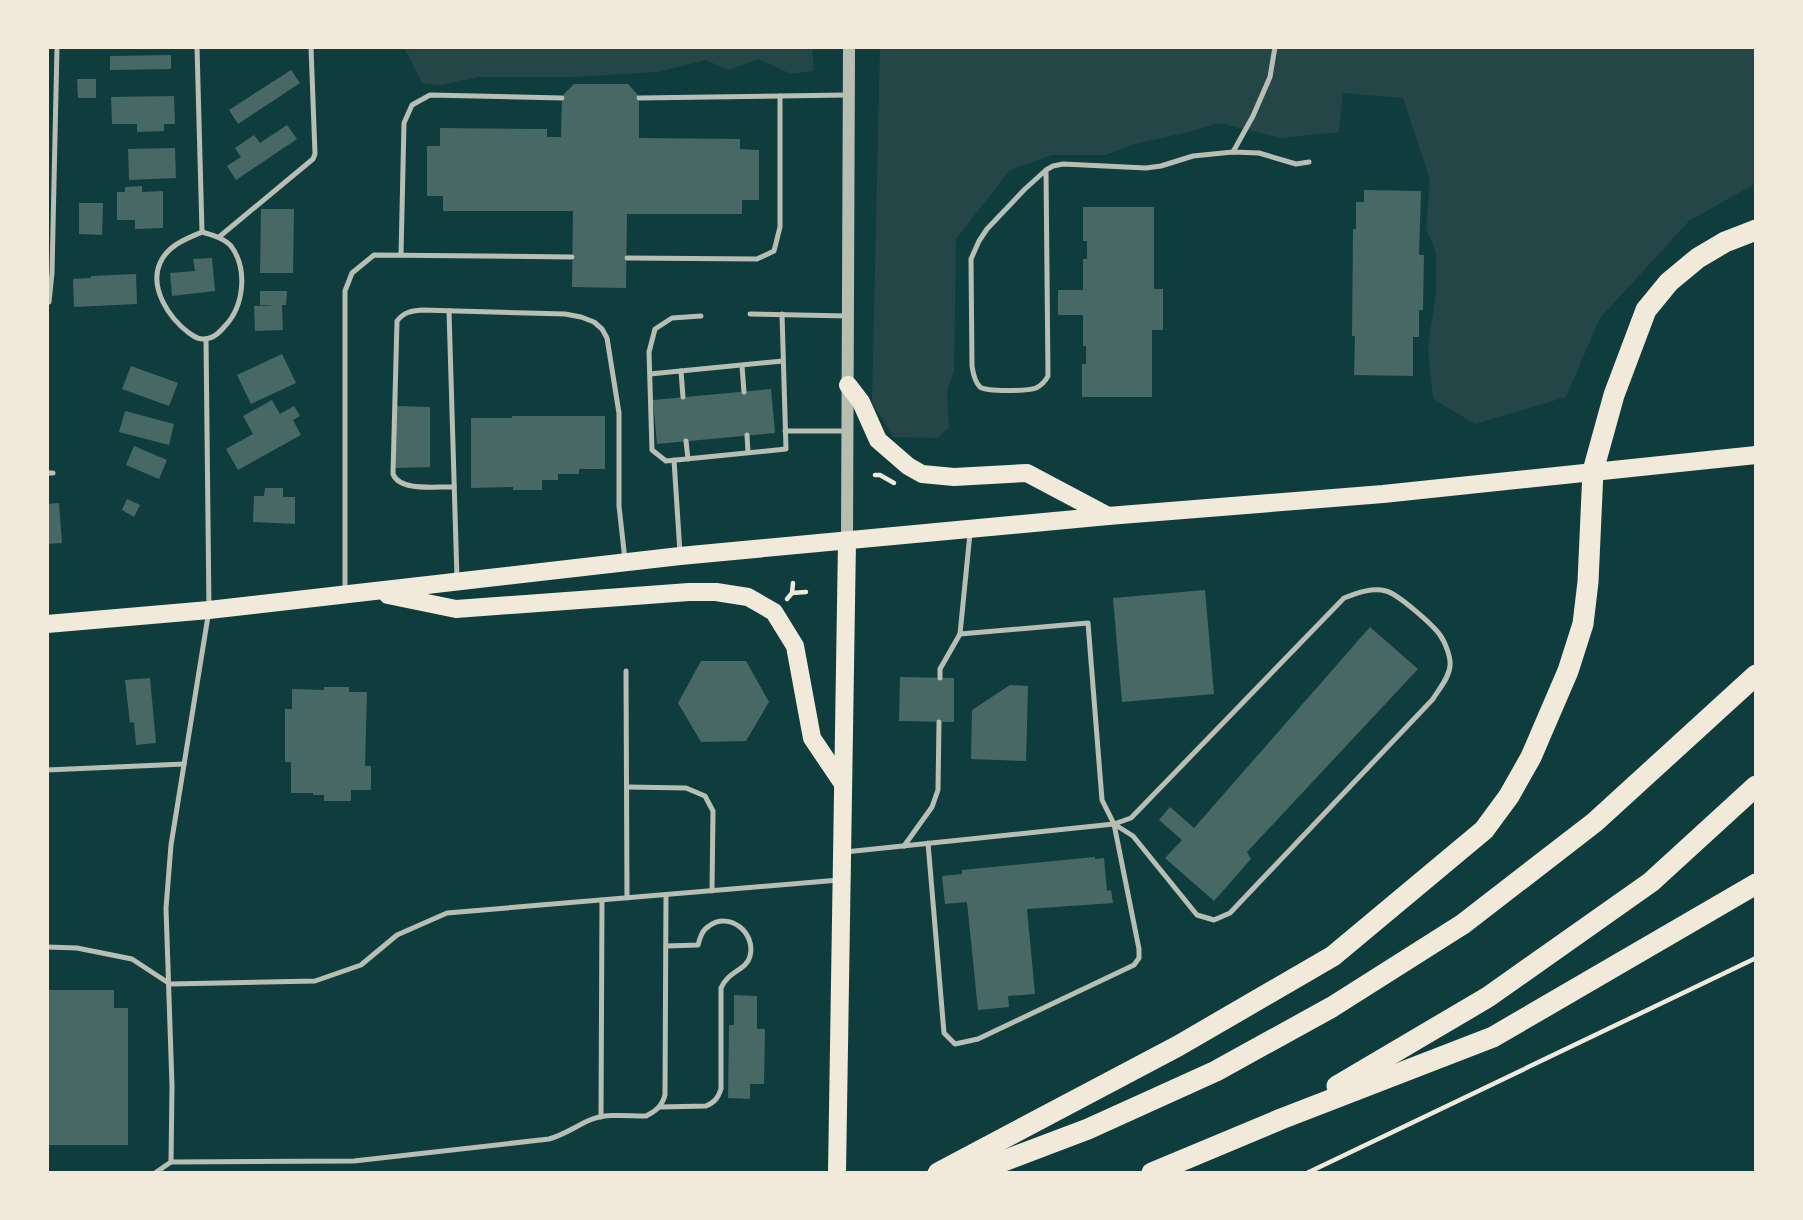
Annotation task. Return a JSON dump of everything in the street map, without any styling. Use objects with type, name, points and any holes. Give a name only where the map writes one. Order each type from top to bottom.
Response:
[{"type":"highway","points":[[938,1173],[1178,1046],[1333,956],[1484,830],[1509,796],[1531,757],[1568,671],[1583,624],[1588,582],[1593,471],[1614,395],[1646,310],[1669,282],[1698,258],[1725,242],[1756,229]]},
{"type":"highway","points":[[972,1173],[1088,1129],[1216,1071],[1332,1006],[1441,938],[1595,822],[1756,675]]},
{"type":"highway","points":[[1281,1119],[1488,997],[1651,882],[1756,786]]},
{"type":"highway","points":[[1152,1173],[1281,1119],[1493,1037],[1756,884]]},
{"type":"main road","points":[[848,385],[861,402],[878,440],[908,466],[922,474],[954,477],[1027,473],[1108,516]]},
{"type":"main road","points":[[47,624],[209,610],[680,556],[1108,516],[1383,494],[1756,455]]},
{"type":"main road","points":[[837,1173],[847,541]]},
{"type":"main road","points":[[370,592],[456,609],[689,592],[716,592],[748,597],[774,612],[795,646],[812,738],[843,784]]},
{"type":"street","points":[[847,541],[849,47]]},
{"type":"lane","points":[[47,303],[50,302],[52,273],[57,47]]},
{"type":"lane","points":[[197,47],[202,232]]},
{"type":"lane","points":[[219,237],[313,159],[311,47]]},
{"type":"lane","points":[[1233,152],[1270,77],[1275,47]]},
{"type":"lane","points":[[401,256],[404,123],[412,105],[430,95],[562,98]]},
{"type":"lane","points":[[639,98],[849,95]]},
{"type":"lane","points":[[627,258],[757,259],[774,251],[779,227],[780,96]]},
{"type":"lane","points":[[47,116],[55,116]]},
{"type":"lane","points":[[1046,170],[1048,376],[1044,384],[1034,389],[990,390],[981,387],[972,366],[971,259],[987,229],[1046,170],[1063,164],[1153,167],[1194,156],[1233,152],[1259,153],[1296,164],[1309,162]]},
{"type":"lane","points":[[202,232],[219,237],[230,245],[237,259],[241,274],[240,303],[234,316],[215,336],[197,339],[170,315],[162,301],[157,273],[167,252],[180,242],[202,232]]},
{"type":"lane","points":[[345,594],[345,291],[352,273],[374,255],[572,257]]},
{"type":"lane","points":[[454,486],[406,485],[395,479],[393,474],[397,321],[403,314],[411,311],[449,311],[565,314],[594,322],[607,338],[619,413],[620,506],[626,564]]},
{"type":"lane","points":[[449,311],[457,582]]},
{"type":"lane","points":[[750,314],[848,316]]},
{"type":"lane","points":[[701,316],[672,318],[655,329],[649,352],[652,450],[666,461],[786,449],[782,314]]},
{"type":"lane","points":[[171,1163],[170,984],[166,908],[171,845],[209,610],[205,339]]},
{"type":"lane","points":[[650,374],[783,361]]},
{"type":"lane","points":[[741,366],[744,391]]},
{"type":"lane","points":[[681,371],[683,397]]},
{"type":"lane","points":[[785,431],[847,431]]},
{"type":"lane","points":[[747,435],[748,452]]},
{"type":"lane","points":[[686,441],[688,459]]},
{"type":"lane","points":[[674,460],[680,556]]},
{"type":"lane","points":[[940,678],[940,669],[960,634],[970,530]]},
{"type":"lane","points":[[842,852],[1114,824],[1131,818],[1344,598],[1361,592],[1385,590],[1401,598],[1441,635],[1451,665],[1447,678],[1433,699],[1230,914],[1214,920],[1197,915],[1132,836],[1114,824]]},
{"type":"lane","points":[[928,843],[944,1034],[955,1044],[978,1039],[1134,965],[1139,958],[1114,824],[1102,800],[1088,623],[960,634]]},
{"type":"lane","points":[[626,671],[627,898]]},
{"type":"lane","points":[[904,846],[932,807],[938,790],[939,722]]},
{"type":"lane","points":[[47,770],[184,765]]},
{"type":"lane","points":[[627,787],[686,788],[705,796],[713,811],[712,891]]},
{"type":"lane","points":[[47,947],[77,948],[132,959],[170,984],[314,981],[361,965],[397,935],[447,913],[842,880]]},
{"type":"lane","points":[[155,1173],[171,1163],[354,1161],[549,1139],[601,1117],[646,1116],[660,1107],[665,1095],[666,895]]},
{"type":"lane","points":[[601,1117],[602,900]]},
{"type":"lane","points":[[660,1107],[706,1106],[718,1097],[721,1089],[721,988],[728,976],[749,961],[751,953],[751,943],[744,930],[737,924],[726,921],[708,926],[701,934],[698,945],[666,946]]},
{"type":"path","points":[[875,475],[894,483]]},
{"type":"path","points":[[782,605],[792,593],[793,583]]},
{"type":"path","points":[[792,593],[807,593]]},
{"type":"path","points":[[1307,1173],[1756,958]]},
{"type":"shaded area","points":[[404,47],[812,47],[814,71],[791,74],[758,59],[728,70],[706,60],[657,72],[571,77],[479,77],[442,85],[422,83]]},
{"type":"shaded area","points":[[880,47],[1756,47],[1756,183],[1689,221],[1600,318],[1566,397],[1475,424],[1433,399],[1428,349],[1436,292],[1436,253],[1426,228],[1430,180],[1403,98],[1343,93],[1339,132],[1281,138],[1219,123],[1134,144],[1106,155],[1052,155],[1010,170],[956,239],[954,371],[947,390],[949,427],[938,438],[893,437],[872,402]]},
{"type":"building","points":[[171,55],[171,69],[110,70],[110,56]]},
{"type":"building","points":[[291,70],[300,83],[238,124],[229,110]]},
{"type":"building","points":[[77,79],[96,79],[96,98],[78,98]]},
{"type":"building","points":[[574,84],[628,84],[639,96],[639,138],[740,139],[740,149],[759,150],[759,200],[742,200],[742,214],[627,214],[626,288],[572,287],[573,211],[443,211],[443,196],[427,196],[427,146],[440,146],[440,128],[547,129],[547,137],[561,137],[562,96]]},
{"type":"building","points":[[174,96],[175,124],[164,124],[164,131],[137,132],[137,124],[112,124],[111,97]]},
{"type":"building","points":[[287,125],[297,139],[236,180],[227,166],[241,157],[235,148],[254,135],[260,143]]},
{"type":"building","points":[[175,148],[176,178],[129,180],[128,149]]},
{"type":"building","points":[[142,186],[142,192],[163,191],[163,228],[135,229],[135,220],[117,220],[117,192],[125,192],[125,187]]},
{"type":"building","points":[[1364,190],[1421,191],[1419,255],[1424,255],[1423,310],[1419,310],[1419,337],[1413,337],[1413,376],[1354,375],[1353,229],[1356,229],[1356,202],[1364,202]]},
{"type":"building","points":[[79,203],[103,203],[102,235],[79,234]]},
{"type":"building","points":[[1083,207],[1154,207],[1154,289],[1163,289],[1163,330],[1152,330],[1152,397],[1082,397],[1082,364],[1086,364],[1083,315],[1058,315],[1058,290],[1083,290],[1083,259],[1087,259],[1087,241],[1083,241]]},
{"type":"building","points":[[261,209],[294,209],[293,273],[260,273]]},
{"type":"building","points":[[212,258],[215,291],[172,296],[170,273],[195,271],[193,259]]},
{"type":"building","points":[[136,274],[137,304],[74,307],[73,279]]},
{"type":"building","points":[[260,291],[287,291],[286,305],[282,305],[283,330],[255,331],[254,306],[276,306],[260,305]]},
{"type":"building","points":[[282,354],[296,383],[251,404],[237,375]]},
{"type":"building","points":[[131,366],[178,383],[169,406],[122,389]]},
{"type":"building","points":[[771,389],[775,433],[657,444],[653,400]]},
{"type":"building","points":[[272,400],[280,414],[294,406],[300,416],[293,420],[301,435],[238,470],[226,449],[253,434],[243,416]]},
{"type":"building","points":[[396,406],[430,407],[430,467],[396,468]]},
{"type":"building","points":[[125,411],[174,424],[169,445],[119,432]]},
{"type":"building","points":[[605,416],[605,469],[579,469],[579,474],[558,474],[558,480],[542,480],[542,490],[513,490],[513,487],[471,488],[471,418]]},
{"type":"building","points":[[134,446],[167,460],[159,479],[126,465]]},
{"type":"building","points":[[265,488],[283,488],[283,497],[295,497],[295,524],[253,522],[254,496],[264,496]]},
{"type":"building","points":[[127,499],[140,505],[134,517],[122,510]]},
{"type":"building","points":[[59,503],[62,543],[47,544],[47,504]]},
{"type":"building","points":[[1205,590],[1214,694],[1122,702],[1113,598]]},
{"type":"building","points":[[1370,627],[1418,669],[1247,852],[1251,859],[1214,901],[1165,858],[1182,840],[1159,820],[1170,807],[1194,828]]},
{"type":"building","points":[[701,661],[746,661],[769,702],[746,741],[701,742],[678,703]]},
{"type":"building","points":[[900,677],[954,678],[954,722],[899,721]]},
{"type":"building","points":[[150,678],[156,743],[136,745],[134,722],[130,723],[125,680]]},
{"type":"building","points":[[1010,685],[1028,686],[1026,761],[971,759],[972,710]]},
{"type":"building","points":[[324,687],[349,687],[349,692],[367,692],[365,766],[371,766],[371,790],[351,790],[351,801],[324,801],[324,795],[291,793],[291,762],[285,762],[285,709],[292,709],[292,689],[324,690]]},
{"type":"building","points":[[1104,858],[1107,891],[1111,890],[1113,903],[1027,909],[1035,994],[1008,996],[1009,1007],[978,1010],[967,902],[945,904],[942,876],[962,874],[962,870]]},
{"type":"building","points":[[47,990],[114,990],[114,1008],[128,1008],[128,1145],[47,1145]]},
{"type":"building","points":[[734,995],[757,996],[757,1029],[765,1029],[764,1084],[750,1084],[750,1099],[728,1098],[729,1025],[734,1025]]}]
